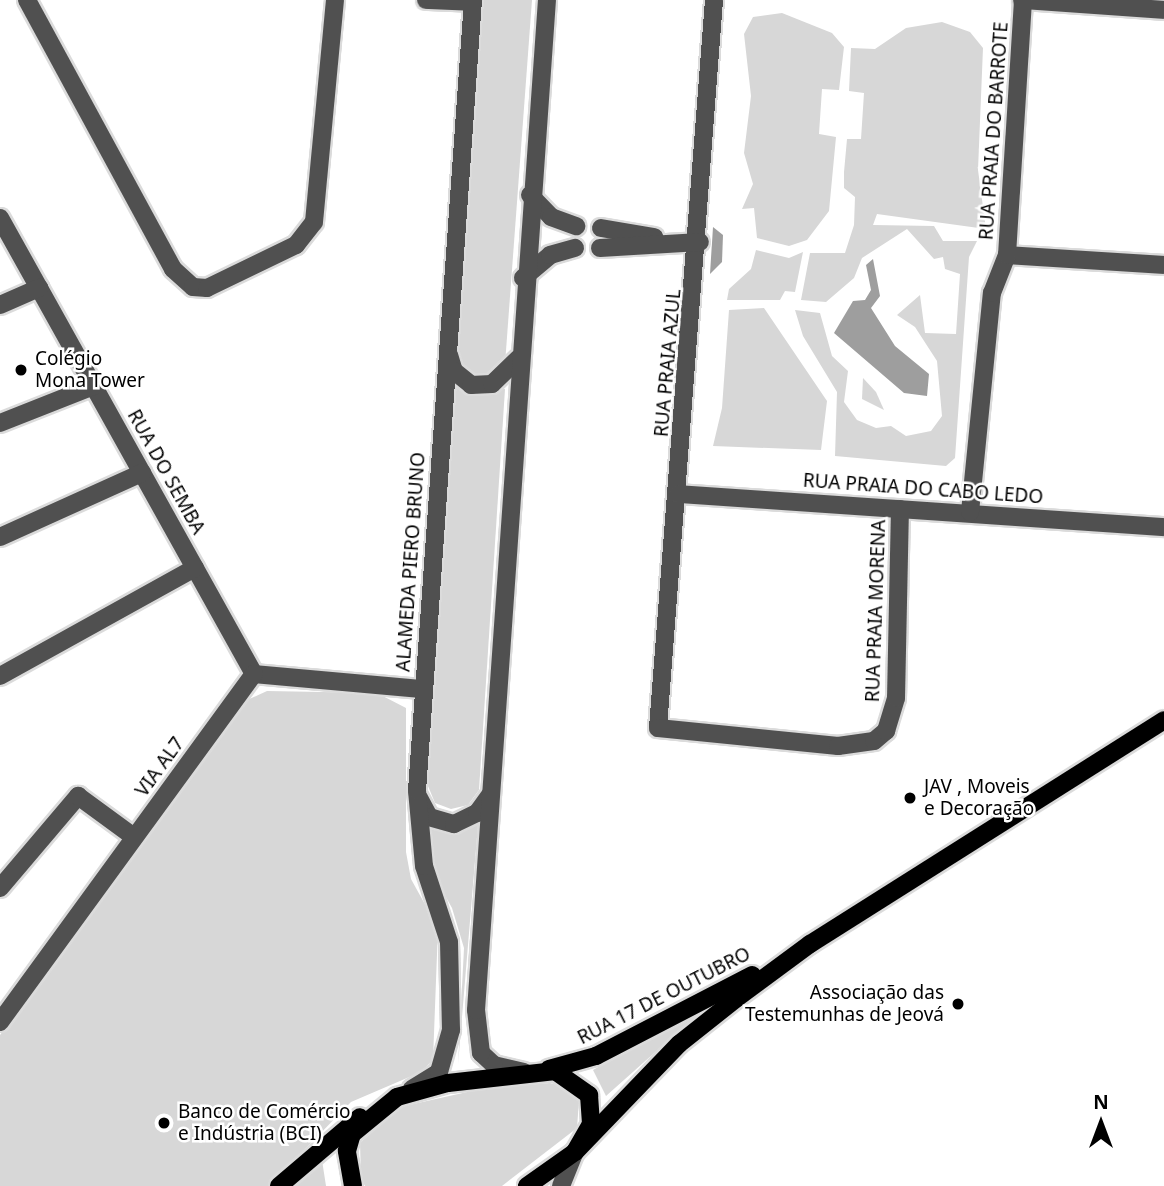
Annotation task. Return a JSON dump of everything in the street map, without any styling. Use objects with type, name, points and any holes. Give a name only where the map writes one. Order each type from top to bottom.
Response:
[{"type":"main road","name":"RUA 17 DE OUTUBRO","points":[[531,1072],[596,1056],[810,944],[1164,720]]},
{"type":"main road","name":"RUA 17 DE OUTUBRO","points":[[527,1186],[575,1152],[679,1044],[810,944]]},
{"type":"main road","points":[[279,1186],[328,1138],[397,1097],[531,1072],[569,1076],[589,1095],[591,1124],[575,1152]]},
{"type":"main road","points":[[353,1186],[347,1151],[352,1134],[397,1097]]},
{"type":"street","points":[[27,0],[173,269],[193,287],[207,288],[296,244],[314,222],[335,0]]},
{"type":"street","points":[[426,0],[473,1]]},
{"type":"street","points":[[531,1072],[494,1065],[481,1053],[477,1031],[523,278],[547,0]]},
{"type":"street","name":"RUA PRAIA AZUL","points":[[659,729],[700,242],[714,0]]},
{"type":"street","points":[[1022,0],[1164,10]]},
{"type":"street","name":"RUA PRAIA DO BARROTE","points":[[970,512],[992,293],[1007,255],[1022,0]]},
{"type":"street","name":"ALAMEDA PIERO BRUNO","points":[[397,1097],[439,1072],[451,1030],[449,942],[424,866],[417,791],[473,1]]},
{"type":"street","points":[[530,195],[551,217],[576,226]]},
{"type":"street","name":"RUA DO SEMBA","points":[[0,218],[254,674]]},
{"type":"street","points":[[601,228],[678,242]]},
{"type":"street","points":[[600,248],[700,242]]},
{"type":"street","points":[[523,278],[550,255],[575,248]]},
{"type":"street","points":[[1007,255],[1164,265]]},
{"type":"street","points":[[0,305],[39,288]]},
{"type":"street","points":[[448,351],[454,371],[471,385],[492,384],[519,358]]},
{"type":"street","points":[[0,423],[94,386]]},
{"type":"street","points":[[0,537],[142,473]]},
{"type":"street","name":"RUA PRAIA DO CABO LEDO","points":[[678,494],[1164,527]]},
{"type":"street","name":"RUA PRAIA MORENA","points":[[659,729],[838,746],[874,741],[886,731],[896,698],[900,509]]},
{"type":"street","points":[[0,676],[195,568]]},
{"type":"street","points":[[254,674],[423,689]]},
{"type":"street","name":"VIA AL7","points":[[0,1022],[254,674]]},
{"type":"street","points":[[417,791],[429,817],[454,824],[477,813],[491,794]]},
{"type":"street","points":[[0,888],[78,796],[134,837]]},
{"type":"street","points":[[561,1186],[575,1152]]},
{"type":"shaded area","points":[[481,0],[532,0],[505,364],[494,376],[478,377],[463,371],[455,356]]},
{"type":"shaded area","points":[[782,13],[832,33],[844,47],[839,90],[822,89],[819,134],[836,137],[829,211],[807,240],[789,246],[757,238],[754,208],[742,209],[753,184],[744,153],[751,96],[744,34],[753,17]]},
{"type":"shaded area","points":[[942,22],[970,32],[983,48],[978,170],[986,229],[877,214],[873,225],[934,226],[943,241],[977,241],[969,257],[955,458],[946,466],[835,456],[837,392],[803,336],[795,310],[820,313],[832,356],[848,371],[844,402],[857,420],[876,428],[891,426],[906,436],[931,431],[942,416],[937,361],[915,327],[897,315],[920,295],[925,333],[956,334],[960,274],[945,269],[943,257],[934,259],[907,229],[862,258],[854,278],[826,302],[801,300],[810,253],[845,253],[854,225],[855,197],[844,188],[844,172],[847,139],[861,139],[864,93],[849,91],[851,48],[875,49],[906,28]]},
{"type":"shaded area","points":[[713,227],[723,235],[722,262],[710,274]]},
{"type":"shaded area","points":[[756,250],[789,258],[803,252],[795,292],[785,291],[780,300],[727,300],[729,289],[751,269]]},
{"type":"shaded area","points":[[873,259],[880,296],[871,308],[895,346],[929,374],[927,396],[904,393],[834,333],[853,301],[865,300],[871,290],[866,265]]},
{"type":"shaded area","points":[[764,308],[827,401],[821,450],[713,446],[722,408],[729,310]]},
{"type":"shaded area","points":[[863,378],[876,392],[884,410],[862,399]]},
{"type":"shaded area","points":[[455,386],[505,389],[479,790],[468,805],[451,809],[435,803],[428,786]]},
{"type":"shaded area","points":[[267,691],[377,693],[406,708],[406,852],[411,879],[438,928],[433,1060],[421,1072],[351,1102],[269,1186],[0,1186],[0,1035],[245,701]]},
{"type":"shaded area","points":[[425,822],[451,830],[478,825],[458,1065],[464,948],[452,908],[429,867]]},
{"type":"shaded area","points":[[734,989],[680,1030],[606,1096],[593,1070]]},
{"type":"shaded area","points":[[550,1083],[568,1087],[579,1100],[577,1128],[502,1186],[365,1186],[361,1179],[360,1143],[400,1107],[485,1088]]},
{"type":"shaded area","points":[[321,1154],[326,1186],[293,1186]]},
{"type":"place","name":"Colégio Mona Tower","points":[[21,370]]},
{"type":"place","name":"JAV , Moveis e Decoração","points":[[910,798]]},
{"type":"place","name":"Associação das Testemunhas de Jeová","points":[[958,1004]]},
{"type":"place","name":"Banco de Comércio e Indústria (BCI)","points":[[164,1123]]}]
